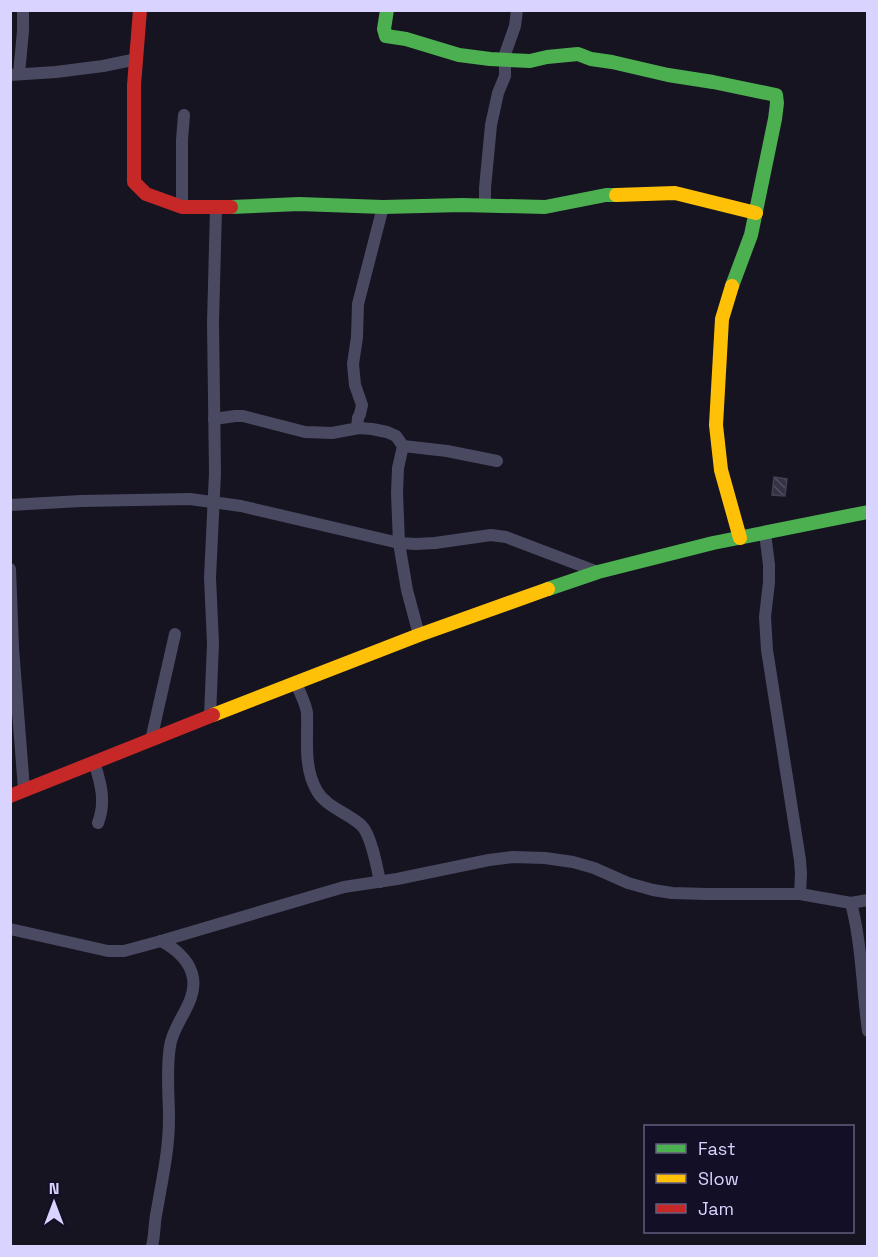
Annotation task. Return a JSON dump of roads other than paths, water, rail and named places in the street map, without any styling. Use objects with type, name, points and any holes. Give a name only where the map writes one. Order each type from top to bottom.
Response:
[{"type":"street","points":[[23,10],[23,31],[15,75],[103,66],[137,59]]},
{"type":"street","points":[[140,10],[134,85],[134,182],[146,194],[157,199],[182,207],[216,208],[299,204],[383,207],[462,205],[545,207],[606,195],[675,193],[756,213]]},
{"type":"street","points":[[387,10],[384,29],[386,36],[406,39],[459,55],[517,62],[579,54],[591,59],[776,95],[775,119],[756,213],[747,248],[722,319],[718,365],[716,425],[718,450],[725,488],[740,538]]},
{"type":"street","points":[[485,206],[491,125],[498,93],[505,76],[504,60],[515,26],[517,10]]},
{"type":"street","points":[[182,207],[184,115]]},
{"type":"street","points":[[357,428],[362,405],[355,385],[353,364],[358,304],[383,207]]},
{"type":"street","points":[[210,717],[213,643],[210,578],[215,450],[213,323],[216,208]]},
{"type":"street","points":[[214,419],[243,416],[305,432],[332,432],[357,428],[387,432],[396,436],[404,446],[411,448],[447,451],[497,461]]},
{"type":"street","points":[[404,446],[397,485],[399,543],[407,590],[419,635]]},
{"type":"street","points":[[10,505],[164,498],[213,501],[399,543],[435,543],[491,535],[506,537],[598,572]]},
{"type":"street","points":[[10,796],[419,635],[598,572],[713,543],[867,512]]},
{"type":"street","points":[[765,533],[769,565],[765,617],[767,650],[800,860],[800,894]]},
{"type":"street","points":[[10,569],[12,636],[24,789]]},
{"type":"street","points":[[151,740],[175,634]]},
{"type":"street","points":[[296,682],[307,710],[306,747],[308,763],[317,791],[332,805],[363,826],[373,851],[380,882]]},
{"type":"street","points":[[94,762],[102,793],[102,812],[98,823]]},
{"type":"street","points":[[10,929],[108,951],[124,951],[344,887],[513,857],[545,858],[584,865],[628,883],[662,891],[707,894],[800,894],[850,903],[867,900]]},
{"type":"street","points":[[850,903],[855,919],[861,959],[867,1031]]},
{"type":"street","points":[[152,1246],[166,1162],[170,1044],[192,993],[194,981],[188,963],[173,947],[161,941]]}]
